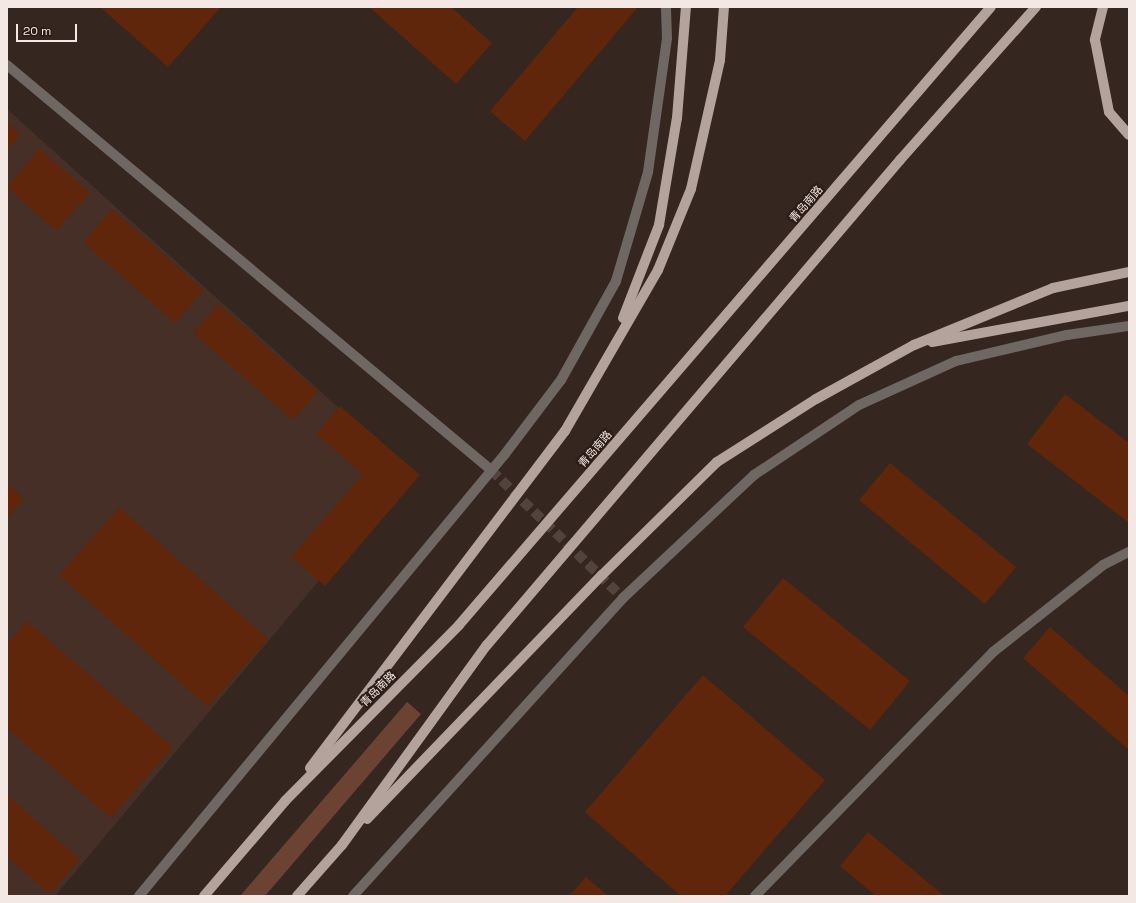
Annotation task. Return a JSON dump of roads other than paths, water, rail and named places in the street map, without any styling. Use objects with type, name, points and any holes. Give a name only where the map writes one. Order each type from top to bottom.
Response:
[{"type":"main road","points":[[614,343],[659,225],[677,118],[686,7]]},
{"type":"main road","points":[[286,800],[565,431],[614,343],[658,270],[691,189],[720,60],[724,7]]},
{"type":"main road","name":"青岛南路","points":[[204,896],[286,800],[459,625],[879,139],[991,7]]},
{"type":"main road","points":[[342,845],[486,645],[900,160],[1036,7]]},
{"type":"main road","points":[[1103,7],[1095,40],[1109,112],[1129,135]]},
{"type":"main road","points":[[297,896],[342,845],[602,575],[718,462],[816,399],[914,345],[1054,288],[1129,272]]},
{"type":"main road","points":[[914,345],[1129,306]]},
{"type":"street","points":[[139,896],[490,470],[561,380],[616,281],[648,172],[667,38],[666,7]]},
{"type":"street","points":[[7,65],[490,470]]},
{"type":"street","points":[[353,896],[623,598],[754,476],[860,405],[956,361],[1067,335],[1129,326]]},
{"type":"street","points":[[755,896],[993,652],[1103,565],[1129,552]]},
{"type":"tunnel","points":[[491,470],[623,598]]}]
